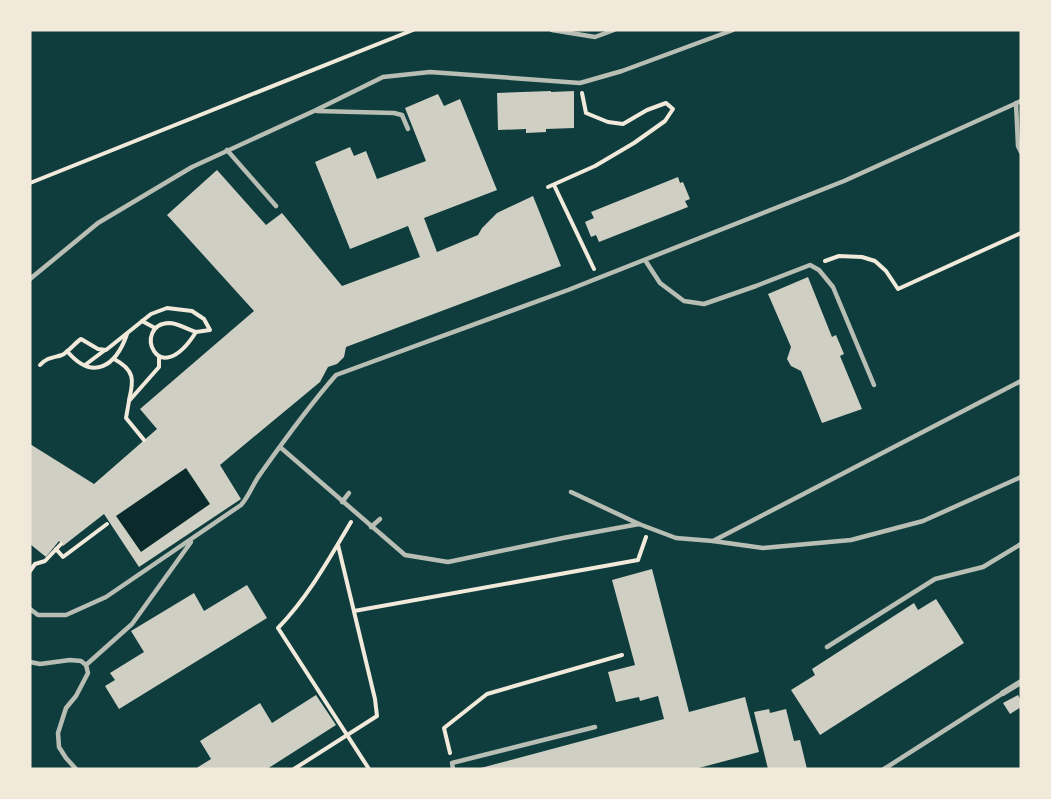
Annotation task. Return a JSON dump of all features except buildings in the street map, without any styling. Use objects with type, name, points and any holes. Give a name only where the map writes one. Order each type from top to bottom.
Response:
[{"type":"street","points":[[1003,693],[1021,682]]},
{"type":"lane","points":[[552,30],[596,37],[614,30]]},
{"type":"lane","points":[[30,279],[98,223],[192,167],[383,77],[430,72],[580,83],[622,71],[733,30]]},
{"type":"lane","points":[[30,609],[38,615],[66,615],[106,597],[241,505],[247,499],[258,476],[310,404],[336,375],[598,278],[844,181],[1018,102],[1018,146],[1021,152]]},
{"type":"lane","points":[[314,111],[394,113],[402,116],[408,129]]},
{"type":"lane","points":[[227,150],[276,206]]},
{"type":"lane","points":[[645,260],[660,283],[684,301],[704,304],[810,265],[819,270],[833,287],[874,385]]},
{"type":"lane","points":[[713,541],[1021,381]]},
{"type":"lane","points":[[280,447],[405,555],[448,562],[639,524]]},
{"type":"lane","points":[[571,492],[639,524],[676,538],[764,548],[851,540],[923,521],[1021,477]]},
{"type":"lane","points":[[342,502],[349,493]]},
{"type":"lane","points":[[371,527],[380,519]]},
{"type":"lane","points":[[86,665],[132,624],[194,538]]},
{"type":"lane","points":[[827,647],[934,579],[983,567],[1021,544]]},
{"type":"lane","points":[[30,662],[40,664],[70,660],[81,661],[86,665],[88,673],[76,696],[66,708],[58,733],[59,747],[76,769]]},
{"type":"lane","points":[[884,769],[1003,693]]},
{"type":"lane","points":[[453,769],[452,763],[595,727]]},
{"type":"path","points":[[30,183],[413,30]]},
{"type":"path","points":[[548,187],[595,166],[634,143],[665,122],[673,110],[666,103],[647,110],[624,124],[608,122],[586,113],[580,83]]},
{"type":"path","points":[[554,185],[598,278]]},
{"type":"path","points":[[810,265],[839,256],[875,261],[886,271],[898,289],[1021,232]]},
{"type":"path","points":[[84,366],[151,314],[167,308],[192,311],[204,319],[210,330],[196,332],[171,322],[155,328],[150,341],[159,357],[159,367],[129,401]]},
{"type":"path","points":[[142,321],[155,328]]},
{"type":"path","points":[[159,357],[167,358],[175,355],[188,344],[196,332]]},
{"type":"path","points":[[67,351],[84,366],[102,366],[114,359],[123,346],[127,333]]},
{"type":"path","points":[[40,365],[45,359],[64,354],[81,339],[98,350],[106,350]]},
{"type":"path","points":[[114,359],[127,368],[131,376],[133,385],[126,418],[144,440]]},
{"type":"path","points":[[356,514],[320,573],[293,612],[278,628],[369,769]]},
{"type":"path","points":[[56,549],[63,557],[107,524]]},
{"type":"path","points":[[354,611],[638,560],[649,528]]},
{"type":"path","points":[[30,571],[35,564],[45,561],[61,544]]},
{"type":"path","points":[[294,769],[377,716],[375,699],[338,544]]},
{"type":"path","points":[[452,763],[444,728],[487,694],[622,656]]},
{"type":"water","points":[[186,468],[210,504],[141,552],[116,516]]}]
